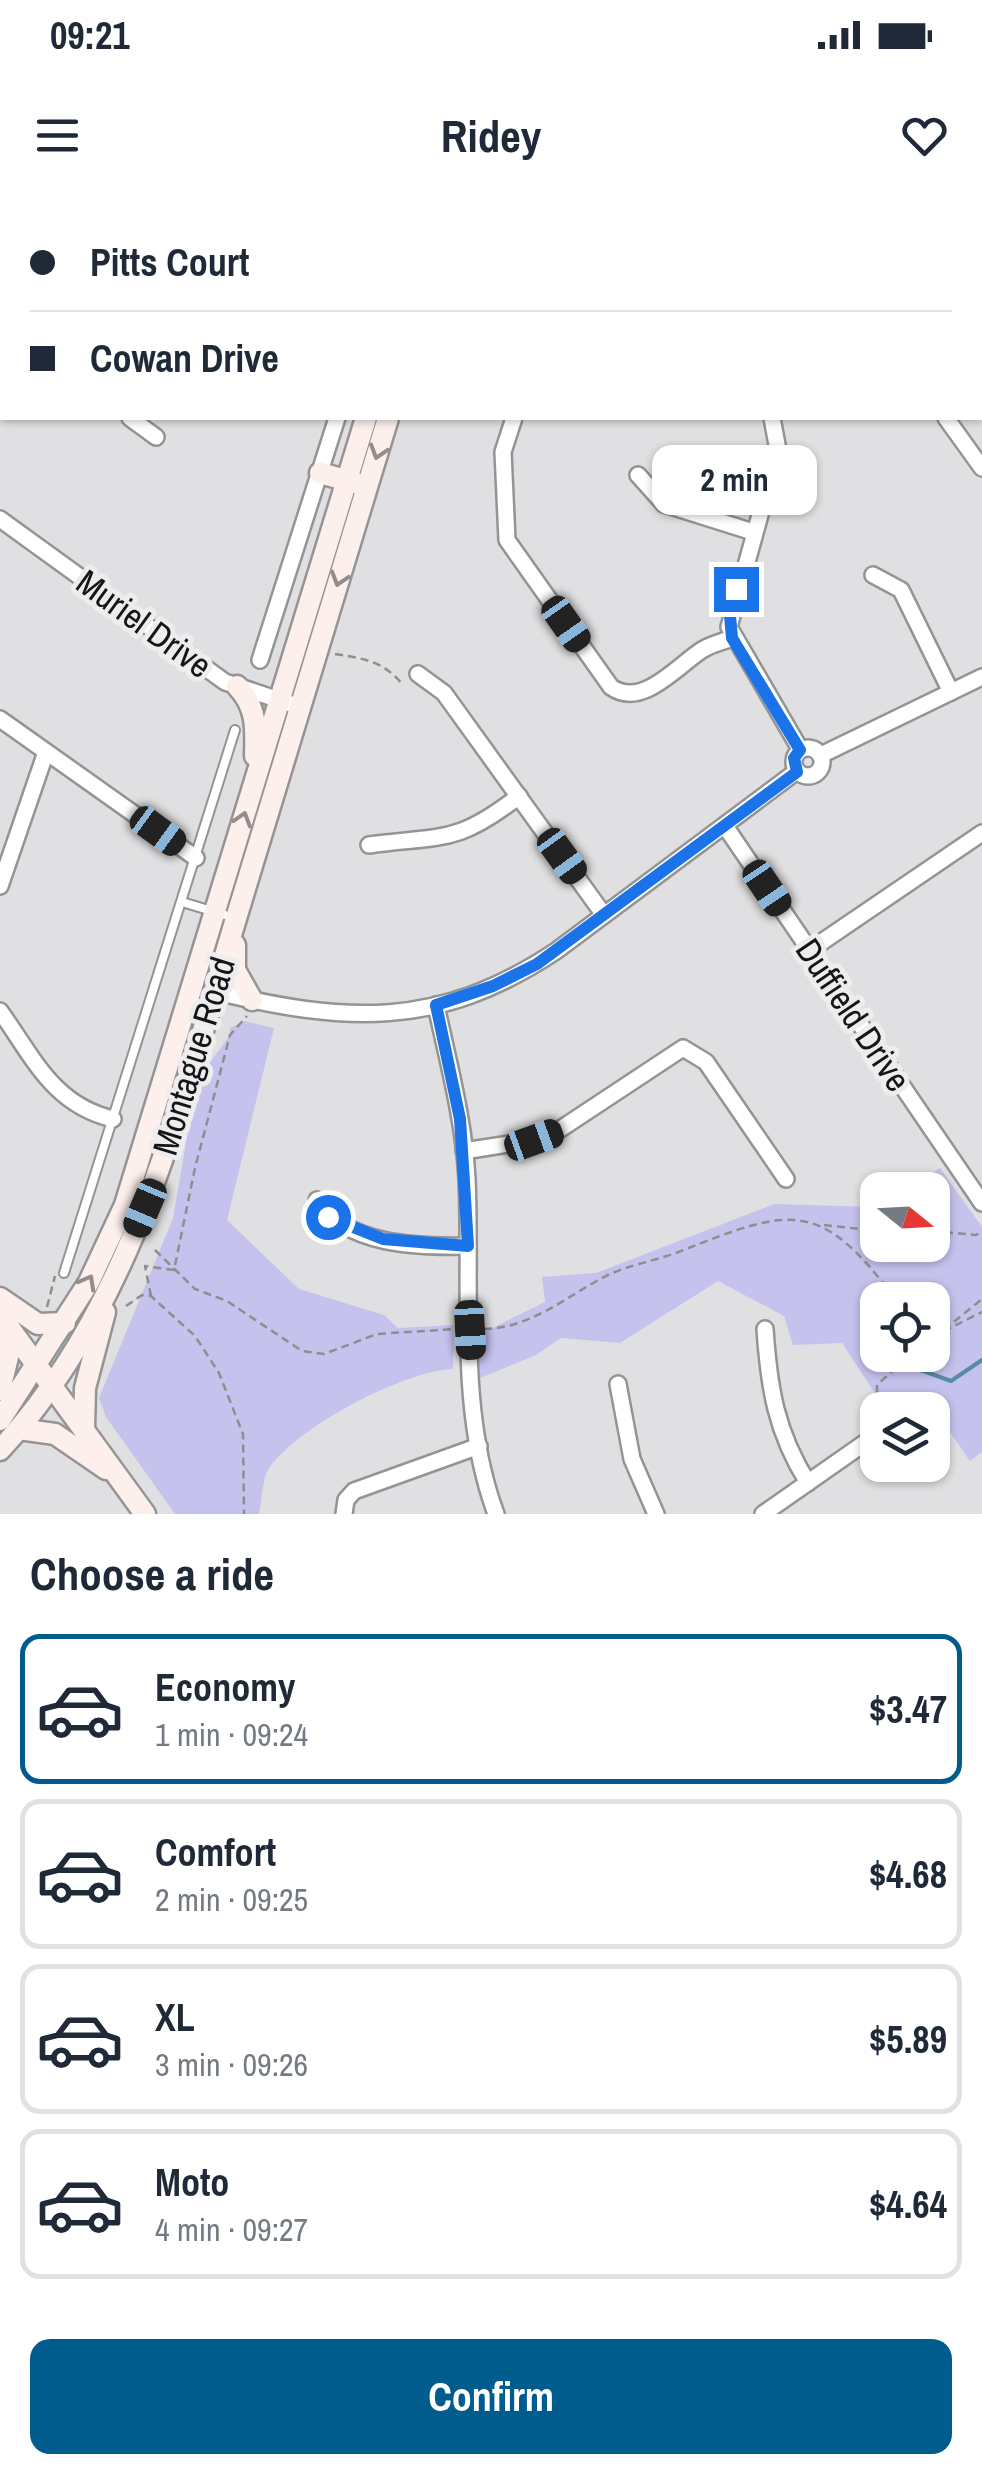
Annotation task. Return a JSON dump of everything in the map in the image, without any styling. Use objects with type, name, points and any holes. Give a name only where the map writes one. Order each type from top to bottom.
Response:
[{"type":"main road","name":"Montague Road","points":[[10,1425],[50,1384],[115,1276],[158,1173],[225,916],[300,707],[357,483],[366,420]]},
{"type":"main road","name":"Montague Road","points":[[225,916],[254,783],[279,701],[357,483],[387,420]]},
{"type":"main road","points":[[320,473],[357,483]]},
{"type":"main road","points":[[237,686],[249,698],[256,721],[254,783]]},
{"type":"main road","points":[[225,916],[235,970],[252,1000]]},
{"type":"main road","name":"Montague Road","points":[[0,1450],[55,1318],[125,1204],[203,989]]},
{"type":"main road","points":[[84,1430],[85,1388],[115,1276]]},
{"type":"main road","points":[[0,1298],[34,1322],[55,1318]]},
{"type":"main road","points":[[4,1320],[146,1514]]},
{"type":"main road","points":[[0,1390],[9,1353],[4,1320]]},
{"type":"main road","points":[[10,1425],[54,1434],[120,1478]]},
{"type":"street","points":[[133,420],[156,436]]},
{"type":"street","points":[[260,660],[336,420]]},
{"type":"street","points":[[513,420],[503,452],[508,540],[611,687],[626,695],[641,693],[700,651],[732,638]]},
{"type":"street","points":[[772,420],[778,450],[730,616],[732,638],[800,750]]},
{"type":"street","points":[[947,420],[982,468]]},
{"type":"street","points":[[638,475],[664,504],[753,532]]},
{"type":"street","name":"Muriel Drive","points":[[0,518],[225,682],[300,707]]},
{"type":"street","points":[[874,575],[901,590],[951,692]]},
{"type":"street","points":[[418,674],[444,693],[604,915]]},
{"type":"street","points":[[821,756],[982,677]]},
{"type":"street","points":[[0,719],[196,858]]},
{"type":"street","points":[[203,989],[345,1016],[436,1005],[519,974],[797,772],[815,775],[822,766],[821,756],[813,748],[800,750],[794,758],[797,772]]},
{"type":"street","points":[[0,886],[46,752]]},
{"type":"street","points":[[369,845],[430,842],[464,834],[519,796]]},
{"type":"street","name":"Duffield Drive","points":[[725,826],[982,1203]]},
{"type":"street","points":[[810,950],[982,833]]},
{"type":"street","points":[[436,1005],[464,1151],[470,1330],[479,1446],[496,1514]]},
{"type":"street","points":[[0,1010],[62,1098],[92,1114],[112,1119]]},
{"type":"street","points":[[464,1151],[534,1140],[556,1132],[592,1112],[676,1049],[684,1048],[706,1062],[786,1179]]},
{"type":"street","points":[[317,1200],[328,1217],[365,1234],[413,1244],[468,1246]]},
{"type":"street","points":[[765,1329],[773,1410],[788,1452],[808,1483]]},
{"type":"street","points":[[618,1384],[632,1460],[656,1514]]},
{"type":"street","points":[[344,1514],[346,1500],[354,1490],[479,1446]]},
{"type":"street","points":[[763,1514],[860,1446]]},
{"type":"lane","points":[[60,1271],[182,902],[234,730]]},
{"type":"lane","name":"Montague Road","points":[[182,902],[225,916]]},
{"type":"path","points":[[328,653],[367,658],[388,667],[403,686]]},
{"type":"path","points":[[174,1270],[194,1168],[230,1035],[234,1026],[245,1021],[252,1000]]},
{"type":"path","points":[[155,1250],[195,1289],[227,1301],[302,1351],[324,1354],[377,1334],[494,1329],[547,1314],[605,1276],[740,1226],[790,1218],[860,1229]]},
{"type":"path","points":[[822,1225],[846,1243],[880,1282]]},
{"type":"path","points":[[950,1233],[976,1235],[982,1231]]},
{"type":"path","points":[[174,1270],[145,1266],[152,1296],[195,1336],[220,1373],[243,1434],[244,1514]]},
{"type":"path","points":[[55,1318],[60,1271]]},
{"type":"path","points":[[126,1306],[142,1296],[152,1296]]},
{"type":"path","points":[[950,1325],[982,1300]]},
{"type":"path","points":[[950,1328],[982,1312]]},
{"type":"path","points":[[877,1392],[877,1385],[891,1372]]},
{"type":"shaded area","points":[[245,1021],[274,1028],[227,1220],[299,1289],[384,1315],[398,1328],[454,1325],[453,1369],[407,1379],[381,1390],[303,1435],[269,1468],[259,1514],[175,1514],[106,1417],[99,1398],[173,1218],[187,1137],[208,1065],[230,1035],[230,1028]]},
{"type":"shaded area","points":[[950,1182],[982,1227],[982,1452],[970,1461],[950,1432],[950,1392],[874,1392],[861,1372],[950,1372],[950,1282],[860,1282],[860,1370],[842,1343],[793,1345],[784,1316],[718,1281],[620,1343],[561,1338],[536,1355],[480,1378],[478,1335],[545,1302],[542,1277],[596,1273],[774,1204],[860,1207],[860,1262],[950,1262]]},
{"type":"waterway","points":[[926,1372],[951,1381],[982,1360]]},
{"type":"route","points":[[328,1217],[383,1239],[468,1246],[460,1119],[436,1005],[474,994],[537,964],[797,772],[794,758],[800,750],[732,638],[729,627],[736,589]]}]
